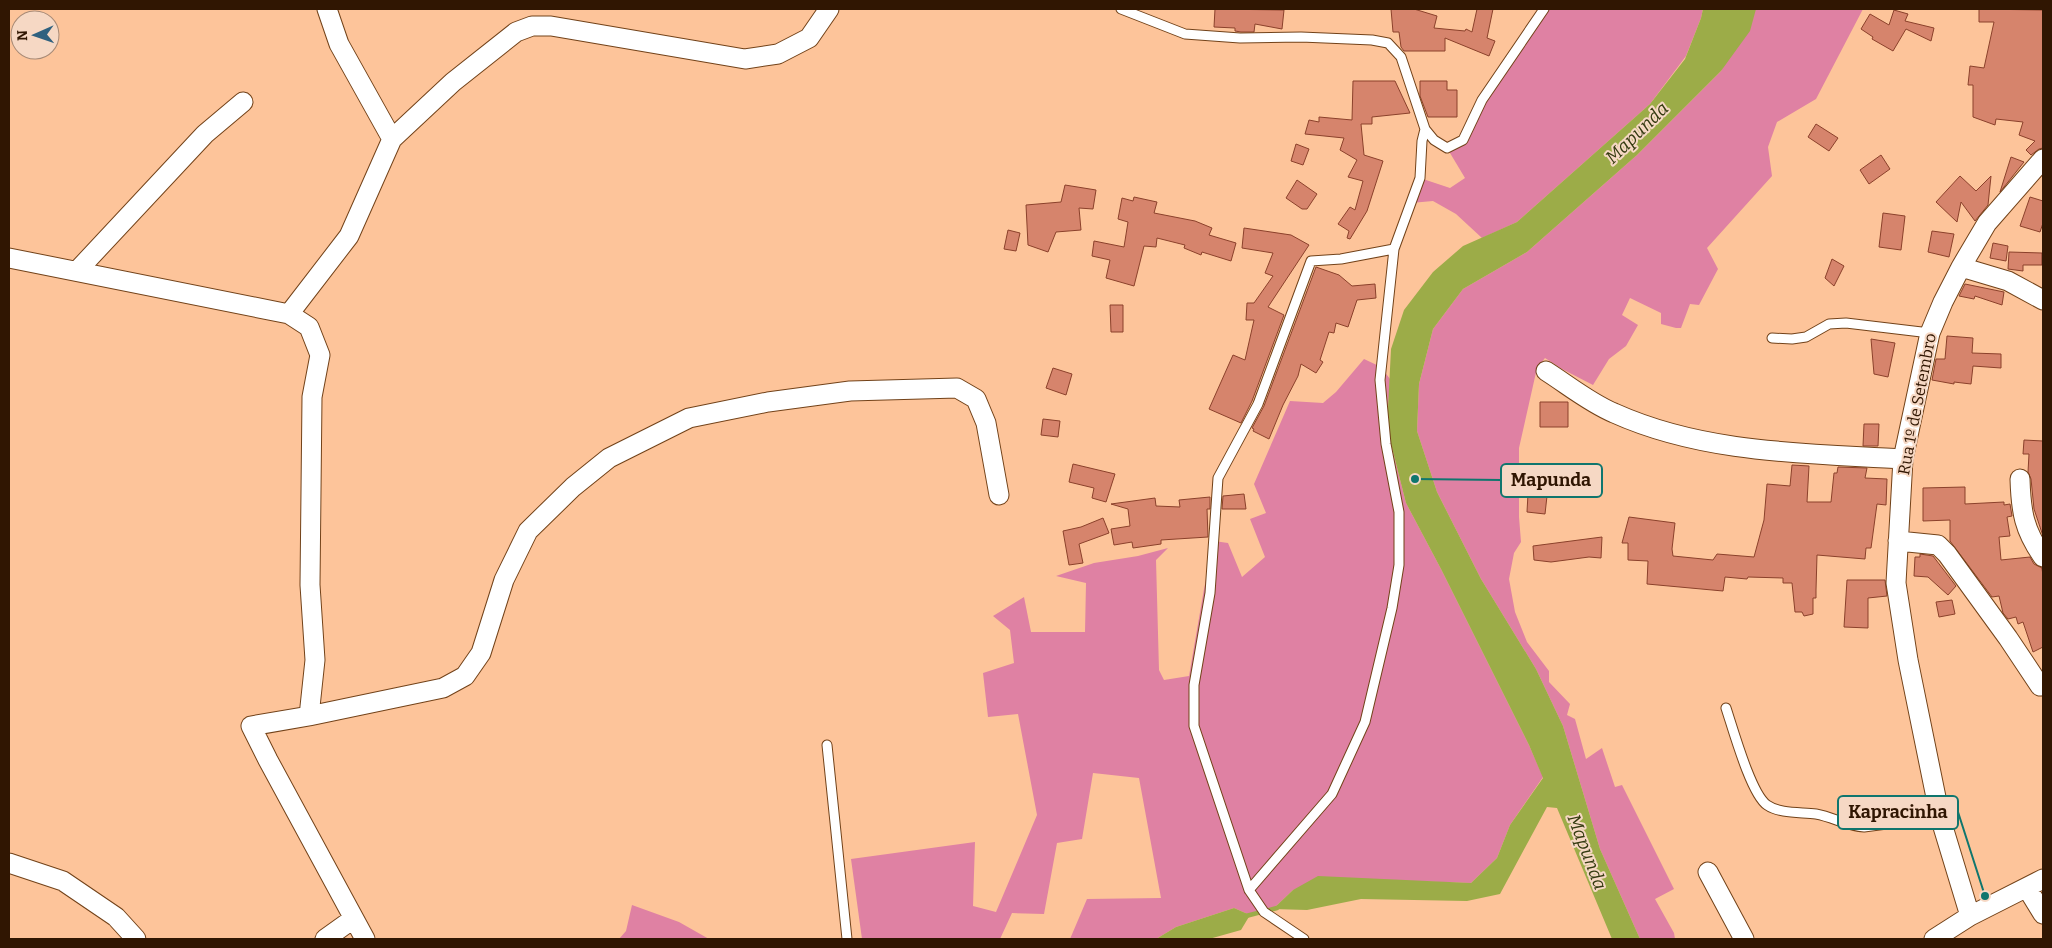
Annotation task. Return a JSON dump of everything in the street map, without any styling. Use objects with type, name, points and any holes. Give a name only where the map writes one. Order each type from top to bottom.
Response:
[{"type":"street","points":[[327,9],[339,44],[392,139]]},
{"type":"street","points":[[532,26],[541,9]]},
{"type":"street","points":[[289,314],[349,236],[392,139],[453,82],[516,32],[532,26],[551,26],[745,59],[778,54],[809,38],[829,9]]},
{"type":"street","points":[[77,271],[205,134],[243,102]]},
{"type":"street","name":"Rua 1º de Setembro","points":[[1970,916],[1940,818],[1908,660],[1896,583],[1903,459],[1930,333],[1961,267],[1987,223],[2043,159]]},
{"type":"street","points":[[9,258],[289,314],[309,327],[320,355],[312,397],[310,585],[315,660],[309,716]]},
{"type":"street","points":[[1961,267],[2008,281],[2043,300]]},
{"type":"street","points":[[1546,371],[1612,412],[1655,430],[1720,445],[1770,451],[1903,459]]},
{"type":"street","points":[[364,939],[251,726],[443,688],[465,676],[481,653],[504,580],[528,531],[572,487],[609,458],[689,418],[768,402],[850,390],[957,388],[976,399],[986,423],[999,495]]},
{"type":"street","points":[[2020,479],[2021,510],[2024,524],[2031,540],[2043,557]]},
{"type":"street","points":[[1898,541],[1938,545],[1947,554],[2042,688]]},
{"type":"street","points":[[9,863],[63,882],[116,917],[136,939]]},
{"type":"street","points":[[1708,872],[1744,939]]},
{"type":"street","points":[[1934,939],[1970,916],[2035,884],[2043,914]]},
{"type":"street","points":[[325,939],[353,919]]},
{"type":"lane","points":[[1121,9],[1185,34],[1240,38],[1300,37],[1372,40],[1388,43],[1401,57],[1425,129],[1434,140],[1447,148],[1463,140],[1482,100],[1544,9]]},
{"type":"lane","points":[[1249,890],[1332,794],[1365,722],[1392,608],[1399,565],[1399,512],[1386,444],[1380,380],[1394,249],[1420,178],[1422,141],[1425,129]]},
{"type":"lane","points":[[1304,939],[1264,912],[1249,890],[1194,726],[1194,685],[1210,593],[1218,478],[1258,404],[1311,261],[1394,249]]},
{"type":"lane","points":[[1772,338],[1792,339],[1806,336],[1829,324],[1846,323],[1930,333]]},
{"type":"lane","points":[[1726,708],[1755,790],[1767,805],[1777,810],[1818,815],[1852,826],[1864,827],[1940,818]]},
{"type":"lane","points":[[827,745],[847,939]]},
{"type":"shaded area","points":[[1544,9],[1703,9],[1686,56],[1650,104],[1517,222],[1482,238],[1456,214],[1433,201],[1411,203],[1420,178],[1450,188],[1465,178],[1447,148],[1463,140],[1482,100]]},
{"type":"shaded area","points":[[1755,9],[1863,9],[1816,99],[1777,122],[1768,147],[1772,176],[1707,248],[1718,269],[1699,305],[1690,304],[1681,328],[1661,324],[1661,313],[1630,298],[1622,315],[1638,325],[1626,346],[1609,359],[1593,385],[1545,358],[1537,368],[1519,448],[1521,542],[1514,553],[1509,579],[1515,612],[1527,642],[1549,671],[1549,682],[1570,704],[1567,715],[1575,719],[1586,759],[1602,748],[1615,787],[1622,785],[1674,889],[1655,899],[1674,933],[1675,939],[1640,939],[1600,849],[1563,726],[1536,669],[1481,579],[1437,492],[1417,431],[1419,384],[1433,329],[1463,289],[1527,252],[1637,155],[1721,71]]},
{"type":"shaded area","points":[[1364,359],[1381,367],[1390,379],[1387,428],[1406,503],[1529,745],[1543,777],[1510,825],[1497,858],[1471,883],[1406,881],[1293,890],[1273,909],[1250,915],[1234,908],[1176,927],[1156,939],[1070,939],[1087,899],[1161,898],[1139,778],[1093,773],[1082,839],[1057,843],[1044,914],[1012,913],[1000,939],[862,939],[851,859],[975,842],[973,906],[996,912],[1037,815],[1018,714],[988,717],[983,673],[1014,663],[1010,630],[993,616],[1024,597],[1031,632],[1085,632],[1086,583],[1056,576],[1094,563],[1138,556],[1168,548],[1156,560],[1159,670],[1164,680],[1189,676],[1214,541],[1228,543],[1242,577],[1265,557],[1250,519],[1266,513],[1254,484],[1290,401],[1323,403],[1336,392]]},
{"type":"shaded area","points":[[632,905],[679,922],[709,939],[619,939],[626,931]]},
{"type":"water","points":[[1703,9],[1756,9],[1750,31],[1721,71],[1637,155],[1527,252],[1463,289],[1433,329],[1419,384],[1417,431],[1437,492],[1481,579],[1536,669],[1563,726],[1600,849],[1640,939],[1612,939],[1557,808],[1547,807],[1500,894],[1467,901],[1361,899],[1307,910],[1273,909],[1293,890],[1318,876],[1471,883],[1497,858],[1510,825],[1543,778],[1529,745],[1406,503],[1387,428],[1391,349],[1404,310],[1433,272],[1463,246],[1517,222],[1650,104],[1685,59]]},
{"type":"water","points":[[1234,908],[1250,915],[1241,930],[1209,939],[1156,939],[1176,927]]},
{"type":"building","points":[[1215,9],[1284,10],[1282,29],[1255,24],[1254,32],[1241,32],[1235,31],[1235,28],[1214,27]]},
{"type":"building","points":[[1391,9],[1414,9],[1437,16],[1434,28],[1465,31],[1466,29],[1472,32],[1477,9],[1493,9],[1487,38],[1495,41],[1489,56],[1445,38],[1445,51],[1404,51],[1401,47],[1399,32],[1393,32]]},
{"type":"building","points":[[1979,9],[2043,10],[2043,148],[2031,155],[2026,150],[2035,141],[2019,135],[2023,122],[1996,119],[1995,125],[1973,117],[1973,85],[1968,85],[1970,66],[1984,68],[1994,22],[1979,22]]},
{"type":"building","points":[[1894,10],[1908,14],[1905,21],[1934,28],[1931,41],[1906,29],[1893,51],[1872,39],[1873,37],[1861,29],[1870,14],[1889,25]]},
{"type":"building","points":[[1353,81],[1395,81],[1410,113],[1372,117],[1372,124],[1361,124],[1364,155],[1383,161],[1367,211],[1350,239],[1347,238],[1349,231],[1338,224],[1350,207],[1355,210],[1363,181],[1348,177],[1357,160],[1340,150],[1344,138],[1305,134],[1309,120],[1319,122],[1319,117],[1352,120]]},
{"type":"building","points":[[1420,81],[1447,81],[1447,90],[1457,90],[1457,117],[1428,117],[1420,96]]},
{"type":"building","points":[[1816,124],[1838,138],[1829,151],[1808,137]]},
{"type":"building","points":[[1296,144],[1309,149],[1303,165],[1291,161]]},
{"type":"building","points":[[1881,155],[1890,169],[1869,184],[1860,170]]},
{"type":"building","points":[[2011,157],[2024,162],[2000,192]]},
{"type":"building","points":[[1960,176],[1976,191],[1991,176],[1988,205],[1975,221],[1961,202],[1957,222],[1936,202]]},
{"type":"building","points":[[1297,180],[1317,194],[1307,209],[1302,209],[1286,198]]},
{"type":"building","points":[[1065,185],[1096,190],[1093,209],[1079,208],[1081,230],[1056,232],[1048,252],[1028,245],[1026,205],[1061,202]]},
{"type":"building","points":[[1134,197],[1157,202],[1154,213],[1195,221],[1212,228],[1209,235],[1236,243],[1231,261],[1202,252],[1201,255],[1184,248],[1185,245],[1157,238],[1156,247],[1144,246],[1134,286],[1106,278],[1110,260],[1092,256],[1094,241],[1124,247],[1128,222],[1118,219],[1122,198],[1133,201]]},
{"type":"building","points":[[2030,197],[2043,201],[2043,223],[2040,232],[2020,226]]},
{"type":"building","points":[[1883,213],[1905,216],[1901,250],[1879,247]]},
{"type":"building","points":[[1244,228],[1291,235],[1309,245],[1268,307],[1284,315],[1252,401],[1241,423],[1209,409],[1233,355],[1245,360],[1254,320],[1246,320],[1247,303],[1254,303],[1273,276],[1265,273],[1273,253],[1242,248]]},
{"type":"building","points":[[1008,230],[1020,233],[1016,251],[1004,249]]},
{"type":"building","points":[[1932,231],[1954,234],[1949,257],[1928,252]]},
{"type":"building","points":[[1993,243],[2008,246],[2006,261],[1990,258]]},
{"type":"building","points":[[2009,252],[2042,253],[2042,265],[2023,265],[2023,271],[2008,269]]},
{"type":"building","points":[[1832,259],[1844,266],[1834,286],[1825,278]]},
{"type":"building","points":[[1316,267],[1339,275],[1352,286],[1375,284],[1376,298],[1357,300],[1348,327],[1336,323],[1334,333],[1329,332],[1320,360],[1323,362],[1316,373],[1301,364],[1298,376],[1269,439],[1253,431],[1254,429],[1252,428],[1264,406]]},
{"type":"building","points":[[1965,284],[2004,292],[2002,305],[1975,296],[1974,299],[1959,296]]},
{"type":"building","points":[[1110,305],[1123,305],[1123,332],[1111,332]]},
{"type":"building","points":[[1947,336],[1973,338],[1972,353],[2001,354],[2001,368],[1973,366],[1971,384],[1954,382],[1954,384],[1932,380],[1936,359],[1945,359]]},
{"type":"building","points":[[1871,339],[1895,343],[1888,377],[1874,374]]},
{"type":"building","points":[[1053,368],[1072,374],[1066,395],[1046,388]]},
{"type":"building","points":[[1540,402],[1568,402],[1568,427],[1540,427]]},
{"type":"building","points":[[1043,419],[1060,421],[1058,437],[1041,435]]},
{"type":"building","points":[[1864,424],[1879,424],[1878,446],[1863,446]]},
{"type":"building","points":[[2024,440],[2043,441],[2043,536],[2034,509],[2031,479],[2028,472],[2029,454],[2023,454]]},
{"type":"building","points":[[1073,464],[1115,474],[1106,502],[1092,498],[1094,488],[1069,482]]},
{"type":"building","points":[[1792,465],[1809,466],[1807,502],[1831,502],[1834,473],[1837,473],[1838,467],[1867,468],[1865,478],[1887,479],[1886,505],[1877,504],[1871,548],[1866,548],[1865,559],[1817,555],[1816,598],[1813,598],[1813,614],[1804,616],[1802,612],[1795,612],[1792,583],[1783,583],[1783,578],[1748,577],[1747,579],[1725,577],[1723,591],[1647,584],[1648,561],[1628,560],[1628,543],[1622,543],[1629,517],[1675,523],[1673,556],[1713,560],[1717,554],[1754,557],[1764,520],[1767,484],[1790,486]]},
{"type":"building","points":[[1965,487],[1965,504],[2004,502],[2004,505],[2010,504],[2012,516],[2007,517],[2010,536],[1999,537],[2001,560],[2030,557],[2034,564],[2042,568],[2043,647],[2033,652],[2023,622],[2018,624],[2016,617],[2008,619],[2003,613],[1999,596],[1992,597],[1950,541],[1950,520],[1923,521],[1923,488]]},
{"type":"building","points":[[1244,494],[1246,509],[1222,509],[1223,496]]},
{"type":"building","points":[[1528,494],[1547,496],[1545,514],[1527,512]]},
{"type":"building","points":[[1210,497],[1210,509],[1207,509],[1208,537],[1161,540],[1161,544],[1133,548],[1132,542],[1114,545],[1111,529],[1130,526],[1128,509],[1111,504],[1155,498],[1156,506],[1180,507],[1179,500]]},
{"type":"building","points":[[1103,518],[1109,533],[1079,544],[1083,563],[1069,565],[1063,531],[1081,527]]},
{"type":"building","points":[[1602,537],[1601,558],[1589,557],[1551,562],[1534,560],[1533,546]]},
{"type":"building","points":[[1920,554],[1933,556],[1956,586],[1948,595],[1928,577],[1914,576],[1915,557],[1920,557]]},
{"type":"building","points":[[1847,580],[1885,580],[1887,596],[1868,598],[1868,628],[1844,627]]},
{"type":"building","points":[[1952,600],[1955,614],[1939,617],[1936,602]]},
{"type":"waterway","points":[[1246,916],[1277,908]]},
{"type":"place","name":"Mapunda","points":[[1415,479]]},
{"type":"place","name":"Kapracinha","points":[[1985,896]]}]
